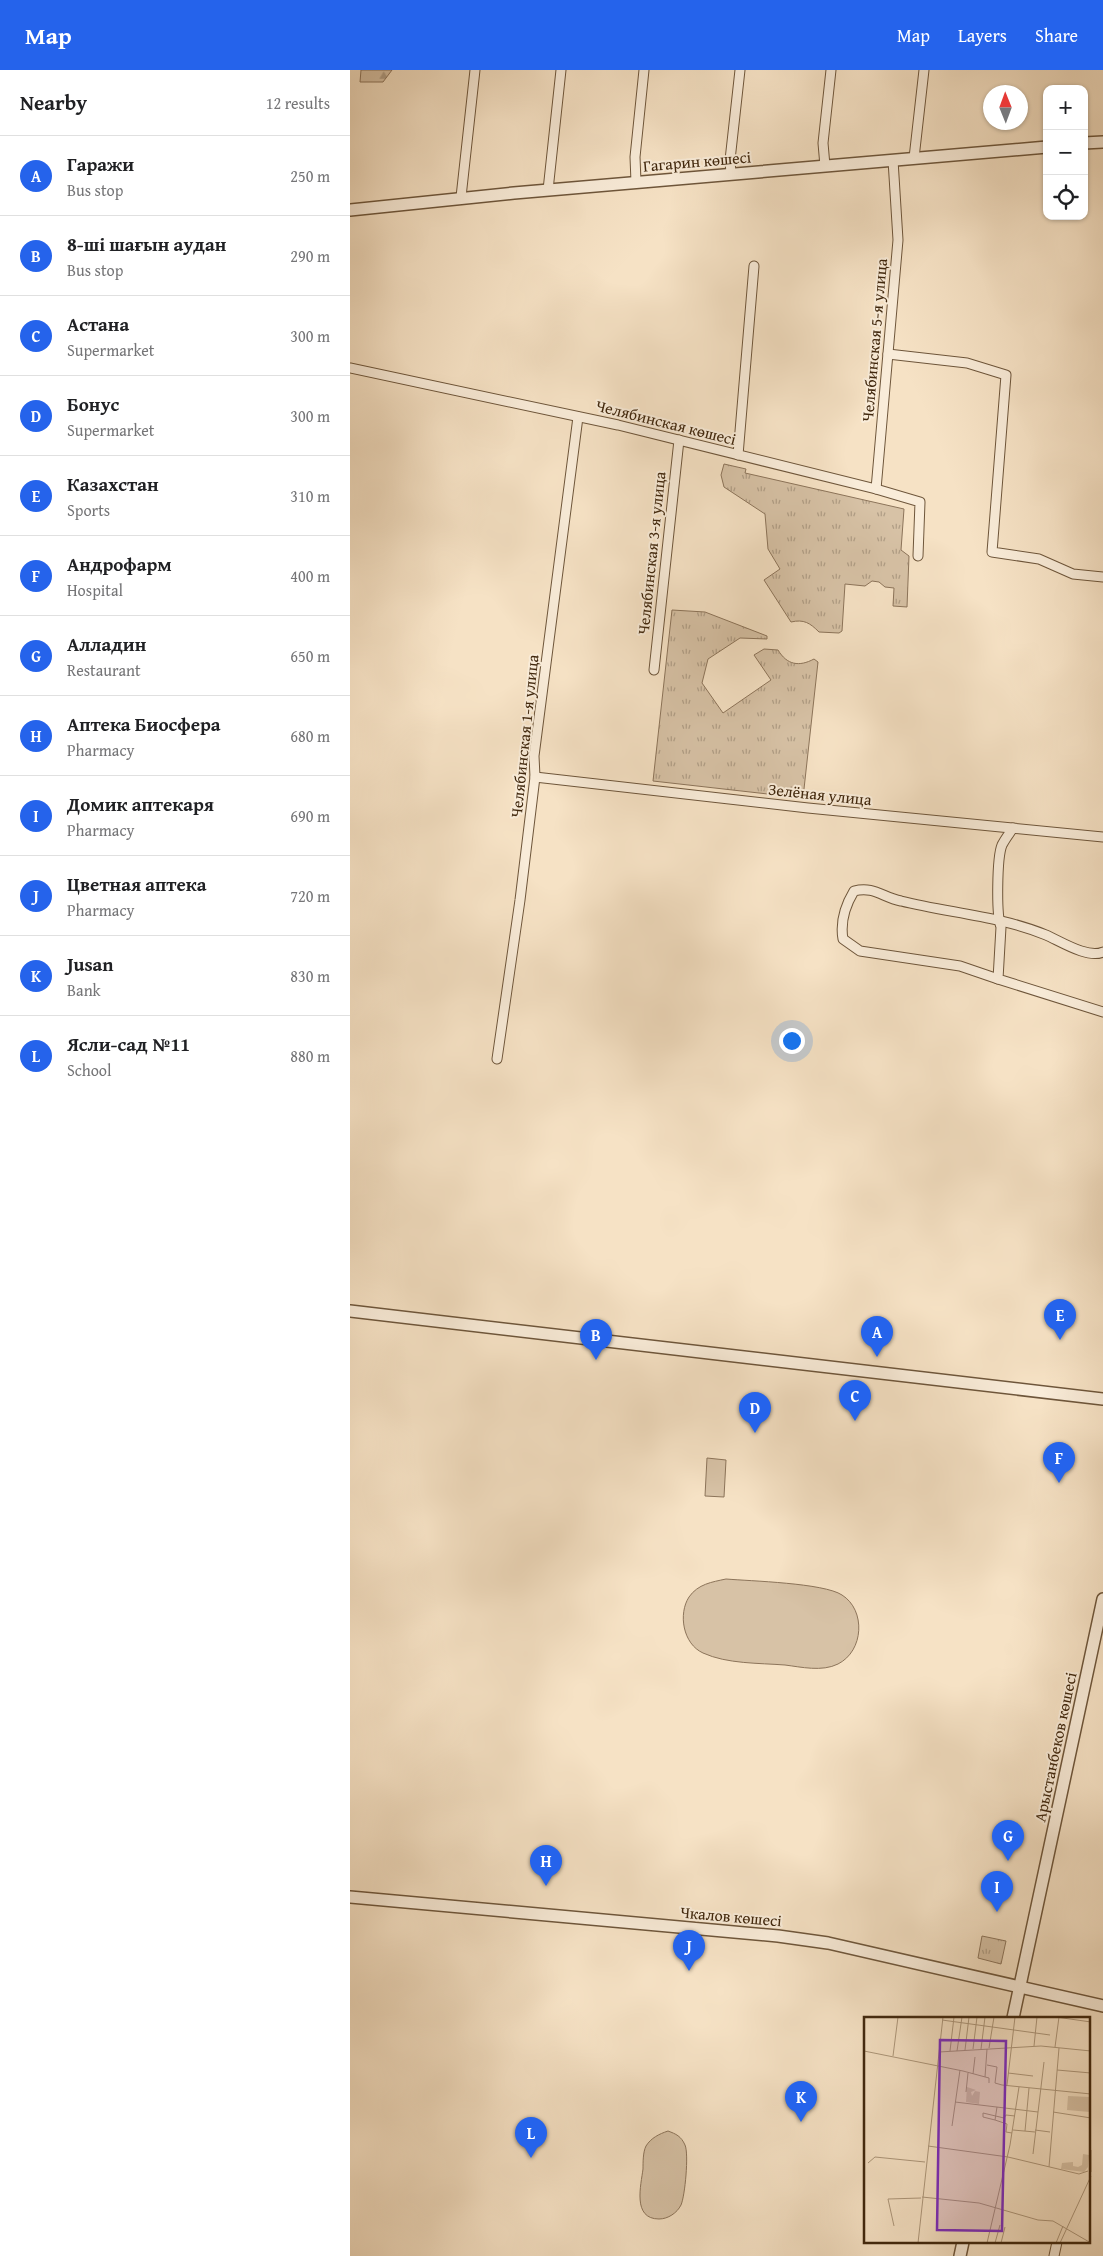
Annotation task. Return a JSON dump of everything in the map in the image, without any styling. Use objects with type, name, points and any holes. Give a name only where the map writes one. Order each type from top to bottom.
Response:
[{"type":"street","points":[[461,197],[475,70]]},
{"type":"street","points":[[548,190],[561,70]]},
{"type":"street","points":[[636,182],[634,157],[644,70]]},
{"type":"street","points":[[731,174],[730,160],[740,70]]},
{"type":"street","points":[[825,166],[823,143],[831,70]]},
{"type":"street","points":[[914,158],[924,70]]},
{"type":"street","points":[[1088,143],[1103,142]]},
{"type":"street","name":"Гагарин көшесі","points":[[350,210],[461,197],[1043,147]]},
{"type":"street","name":"Челябинская 5-я улица","points":[[876,489],[898,240],[893,160]]},
{"type":"street","points":[[738,455],[754,266]]},
{"type":"street","points":[[888,354],[968,363],[1006,376],[992,552],[1039,559],[1073,574],[1103,577]]},
{"type":"street","name":"Челябинская көшесі","points":[[350,368],[578,416],[876,489],[920,502],[918,556]]},
{"type":"street","name":"Челябинская 1-я улица","points":[[497,1059],[518,915],[535,777],[534,756],[578,416]]},
{"type":"street","name":"Челябинская 3-я улица","points":[[654,670],[679,440]]},
{"type":"street","name":"Зелёная улица","points":[[535,777],[1103,837]]},
{"type":"street","points":[[998,979],[1001,927],[998,920],[1002,846],[1013,828]]},
{"type":"street","points":[[1103,952],[1100,954],[1082,951],[1060,944],[1046,935],[998,920],[898,901],[865,888],[854,891],[850,897],[841,928],[843,939],[860,951],[960,966],[1103,1012]]},
{"type":"street","points":[[350,1311],[1103,1399]]},
{"type":"street","name":"Арыстанбеков көшесі","points":[[1013,2017],[1103,1599]]},
{"type":"street","name":"Чкалов көшесі","points":[[350,1897],[828,1943],[1103,2006]]},
{"type":"green space","points":[[361,70],[392,70],[383,82],[360,82]]},
{"type":"green space","points":[[724,464],[746,469],[745,473],[904,509],[901,550],[909,556],[907,607],[893,606],[894,588],[885,587],[879,582],[872,581],[865,586],[845,584],[842,631],[839,633],[819,632],[807,622],[791,622],[764,580],[780,569],[768,549],[765,514],[724,487],[721,475]]},
{"type":"green space","points":[[672,610],[705,612],[767,636],[767,639],[740,638],[708,659],[702,683],[723,713],[771,680],[754,655],[764,649],[778,650],[789,662],[798,664],[814,659],[818,662],[803,798],[653,781]]},
{"type":"green space","points":[[707,1458],[726,1460],[724,1497],[705,1496]]},
{"type":"green space","points":[[726,1579],[804,1585],[833,1591],[842,1595],[850,1602],[858,1620],[859,1630],[853,1650],[847,1658],[838,1664],[825,1668],[805,1668],[733,1661],[712,1657],[703,1653],[691,1643],[684,1628],[683,1620],[686,1604],[689,1597],[701,1586]]},
{"type":"green space","points":[[982,1936],[1006,1941],[1001,1964],[978,1958]]},
{"type":"green space","points":[[668,2131],[682,2139],[686,2150],[687,2166],[681,2205],[669,2217],[662,2219],[650,2218],[645,2213],[640,2200],[644,2151],[650,2141]]},
{"type":"place","name":"Казахстан","points":[[1060,1340]]},
{"type":"place","name":"Гаражи","points":[[877,1357]]},
{"type":"place","name":"8-ші шағын аудан","points":[[596,1360]]},
{"type":"place","name":"Астана","points":[[855,1421]]},
{"type":"place","name":"Бонус","points":[[755,1433]]},
{"type":"place","name":"Андрофарм","points":[[1059,1483]]},
{"type":"place","name":"Алладин","points":[[1008,1861]]},
{"type":"place","name":"Аптека Биосфера","points":[[546,1886]]},
{"type":"place","name":"Домик аптекаря","points":[[997,1912]]},
{"type":"place","name":"Цветная аптека","points":[[689,1971]]},
{"type":"place","name":"Jusan","points":[[801,2122]]},
{"type":"place","name":"Ясли-сад №11","points":[[531,2158]]}]
